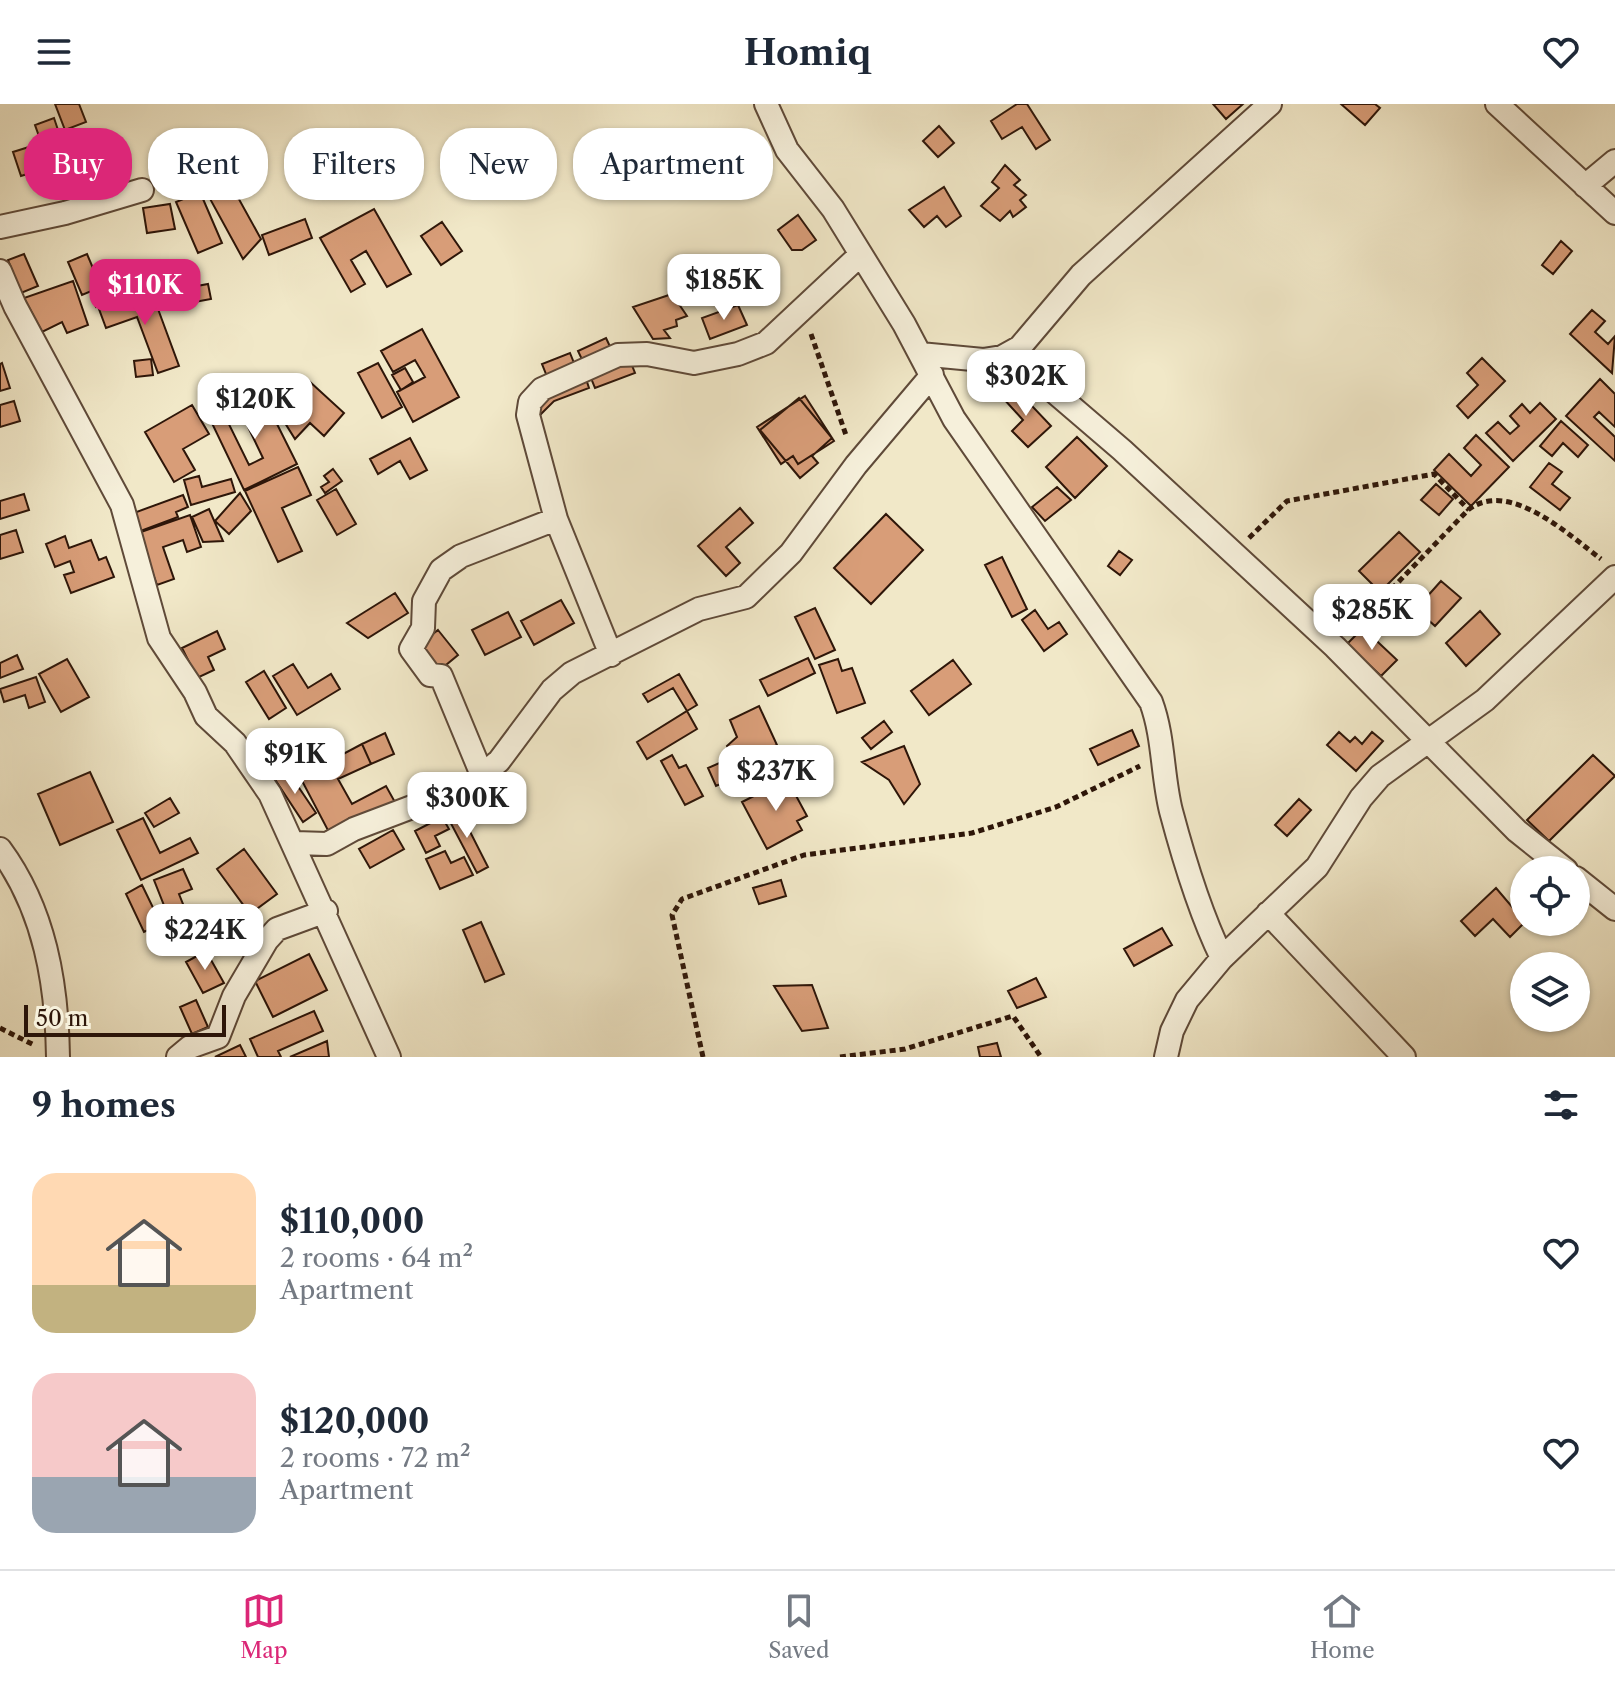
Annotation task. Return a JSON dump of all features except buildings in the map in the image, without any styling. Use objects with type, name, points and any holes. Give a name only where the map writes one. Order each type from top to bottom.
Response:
[{"type":"street","points":[[766,104],[787,150],[839,218],[920,354],[954,419],[1151,702],[1171,810],[1209,929],[1222,958]]},
{"type":"street","points":[[920,354],[963,360],[1002,357],[1037,331],[1081,275],[1270,104]]},
{"type":"street","points":[[1497,104],[1615,213]]},
{"type":"street","points":[[1585,186],[1615,161]]},
{"type":"street","points":[[0,227],[65,213],[142,190]]},
{"type":"street","points":[[611,655],[556,519],[528,415],[530,402],[542,389],[618,355],[647,354],[694,363],[754,350],[766,343],[859,256]]},
{"type":"street","points":[[0,271],[15,306],[122,505],[159,638],[195,692],[206,716],[235,743],[270,794],[326,911],[389,1057]]},
{"type":"street","points":[[1002,357],[1045,384],[1235,553],[1428,738],[1517,831],[1548,856]]},
{"type":"street","points":[[295,843],[327,844],[354,829],[470,785],[515,742],[552,690],[572,673],[699,609],[734,603],[760,587],[791,553],[856,465],[932,375]]},
{"type":"street","points":[[482,775],[448,688],[441,676],[430,675],[411,649],[423,628],[424,601],[441,570],[461,556],[556,519]]},
{"type":"street","points":[[1166,1057],[1182,1009],[1222,958],[1317,867],[1380,776],[1428,738],[1485,700],[1609,568]]},
{"type":"street","points":[[0,849],[12,865],[52,966],[57,1000],[48,1053]]},
{"type":"street","points":[[1590,889],[1615,909]]},
{"type":"street","points":[[178,1057],[190,1047],[218,1037],[256,954],[277,929],[326,911]]},
{"type":"street","points":[[1268,913],[1404,1057]]},
{"type":"path","points":[[812,300],[810,341],[834,398],[856,465]]},
{"type":"path","points":[[1235,553],[1276,508],[1287,501],[1310,496],[1434,474],[1468,510]]},
{"type":"path","points":[[1335,647],[1468,510],[1477,505],[1496,501],[1523,505],[1609,568]]},
{"type":"path","points":[[703,1057],[672,915],[682,899],[804,855],[972,833],[1056,807],[1162,755]]},
{"type":"path","points":[[840,1057],[905,1049],[1013,1016],[1041,1057]]},
{"type":"path","points":[[0,1028],[48,1053]]}]
